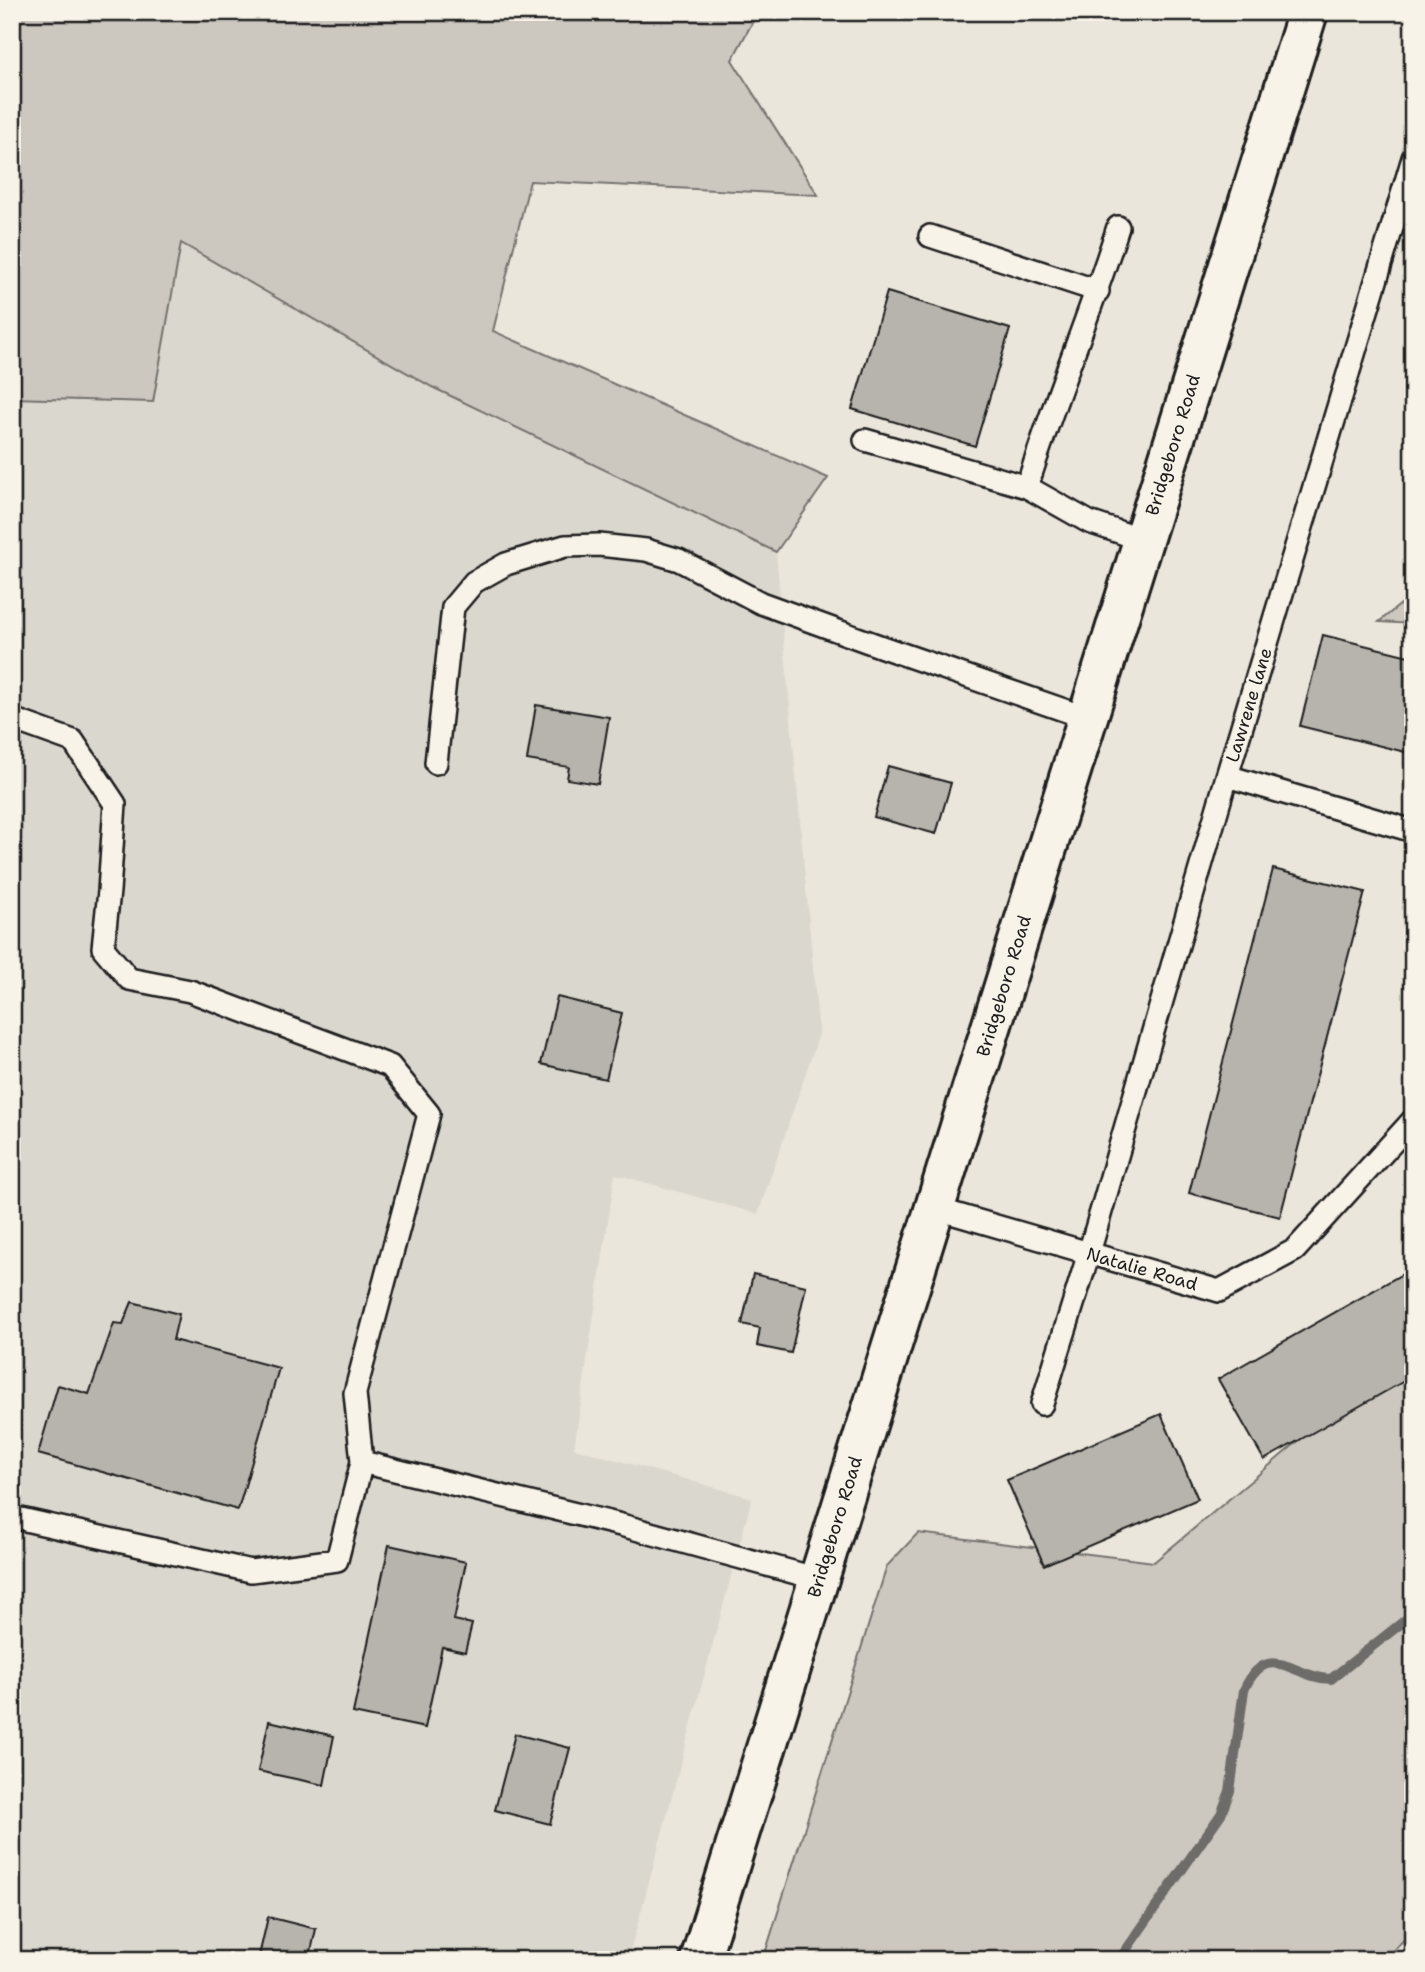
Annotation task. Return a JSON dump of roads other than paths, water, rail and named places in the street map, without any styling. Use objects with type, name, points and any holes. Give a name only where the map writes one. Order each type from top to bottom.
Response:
[{"type":"main road","name":"Bridgeboro Road","points":[[700,1960],[1308,12]]},
{"type":"lane","name":"Lawrene lane","points":[[1042,1404],[1090,1253],[1227,776],[1406,206],[1413,158]]},
{"type":"lane","points":[[1027,487],[1042,437],[1098,291],[1118,227]]},
{"type":"lane","points":[[930,236],[1098,291]]},
{"type":"lane","points":[[865,440],[1027,487],[1089,522],[1143,540]]},
{"type":"lane","points":[[436,763],[453,607],[474,582],[506,564],[565,546],[599,545],[646,550],[679,560],[761,603],[1087,719]]},
{"type":"lane","points":[[12,719],[73,741],[115,804],[103,948],[129,979],[190,991],[390,1066],[429,1114],[355,1393],[362,1462],[337,1560],[251,1572],[12,1517]]},
{"type":"lane","points":[[1227,776],[1413,831]]},
{"type":"lane","name":"Natalie Road","points":[[934,1208],[1219,1292],[1295,1250],[1413,1120]]},
{"type":"lane","points":[[362,1462],[621,1525],[818,1580]]},
{"type":"waterway","points":[[1119,1960],[1221,1814],[1230,1791],[1244,1690],[1253,1674],[1272,1663],[1331,1679],[1413,1614]]}]
